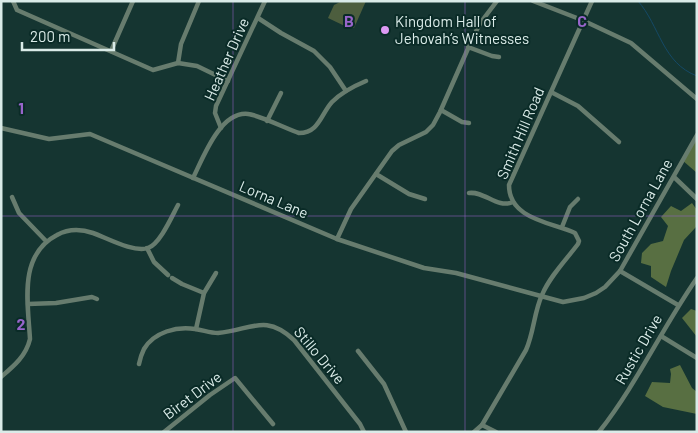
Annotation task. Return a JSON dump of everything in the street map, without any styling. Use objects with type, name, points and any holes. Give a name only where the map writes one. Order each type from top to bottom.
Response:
[{"type":"street","points":[[13,1],[17,10],[153,70],[178,63],[197,66],[228,81]]},
{"type":"street","points":[[111,51],[133,1]]},
{"type":"street","points":[[178,63],[181,44],[200,1]]},
{"type":"street","name":"Heather Drive","points":[[220,128],[216,106],[266,1]]},
{"type":"street","points":[[337,238],[351,209],[392,151],[399,145],[426,132],[433,125],[468,47],[481,22],[497,1]]},
{"type":"street","points":[[532,1],[582,20],[631,43],[697,100]]},
{"type":"street","name":"Smith Hill Road","points":[[474,432],[482,425],[526,350],[542,296],[578,244],[575,233],[523,213],[513,202],[509,185],[592,1]]},
{"type":"street","points":[[258,18],[280,33],[314,51],[330,68],[346,91]]},
{"type":"street","points":[[468,47],[499,57]]},
{"type":"street","points":[[193,178],[214,135],[220,128],[238,115],[248,114],[299,133],[312,131],[332,102],[346,91],[366,81]]},
{"type":"street","points":[[551,92],[578,106],[619,142]]},
{"type":"street","points":[[267,121],[281,93]]},
{"type":"street","points":[[441,110],[462,122],[470,123]]},
{"type":"street","name":"Lorna Lane","points":[[1,128],[49,139],[90,134],[337,238],[424,268],[456,273],[542,296]]},
{"type":"street","name":"South Lorna Lane","points":[[542,296],[563,302],[584,298],[605,287],[620,271],[697,135]]},
{"type":"street","points":[[376,174],[402,190],[425,199]]},
{"type":"street","points":[[674,177],[697,199]]},
{"type":"street","points":[[469,193],[477,193],[502,204],[513,202]]},
{"type":"street","points":[[12,197],[20,213],[46,241]]},
{"type":"street","points":[[562,227],[570,207],[578,199]]},
{"type":"street","points":[[1,378],[17,364],[29,346],[28,276],[35,256],[46,241],[60,233],[79,230],[91,232],[130,247],[147,248],[154,245],[178,205]]},
{"type":"street","points":[[147,248],[154,262],[170,276],[182,284],[204,293]]},
{"type":"street","points":[[620,271],[678,305]]},
{"type":"street","points":[[196,329],[204,293],[216,272]]},
{"type":"street","name":"Rustic Drive","points":[[599,432],[624,397],[678,305],[697,278]]},
{"type":"street","points":[[28,304],[56,303],[92,297],[97,300]]},
{"type":"street","name":"Stillo Drive","points":[[139,364],[144,348],[155,338],[176,328],[217,333],[261,325],[275,326],[285,332],[306,356],[360,424],[364,432]]},
{"type":"street","points":[[661,336],[697,358]]},
{"type":"street","points":[[358,351],[384,384],[406,432]]},
{"type":"street","name":"Biret Drive","points":[[164,432],[203,400],[235,378],[273,424]]},
{"type":"street","points":[[482,425],[496,432]]},
{"type":"green space","points":[[342,1],[366,1],[354,28],[349,28],[328,18],[334,5]]},
{"type":"green space","points":[[697,135],[697,173],[682,160]]},
{"type":"green space","points":[[692,203],[697,210],[696,227],[684,240],[666,287],[651,277],[651,266],[641,263],[642,253],[651,244],[663,241],[668,226],[661,217],[671,206],[681,211]]},
{"type":"green space","points":[[691,309],[697,311],[697,337],[682,318]]},
{"type":"green space","points":[[680,365],[692,388],[697,392],[697,414],[663,407],[645,396],[652,382],[670,383],[670,369]]},
{"type":"waterway","points":[[638,1],[676,62],[685,70],[697,76]]},
{"type":"place","name":"Kingdom Hall of Jehovah’s Witnesses","points":[[385,30]]}]
